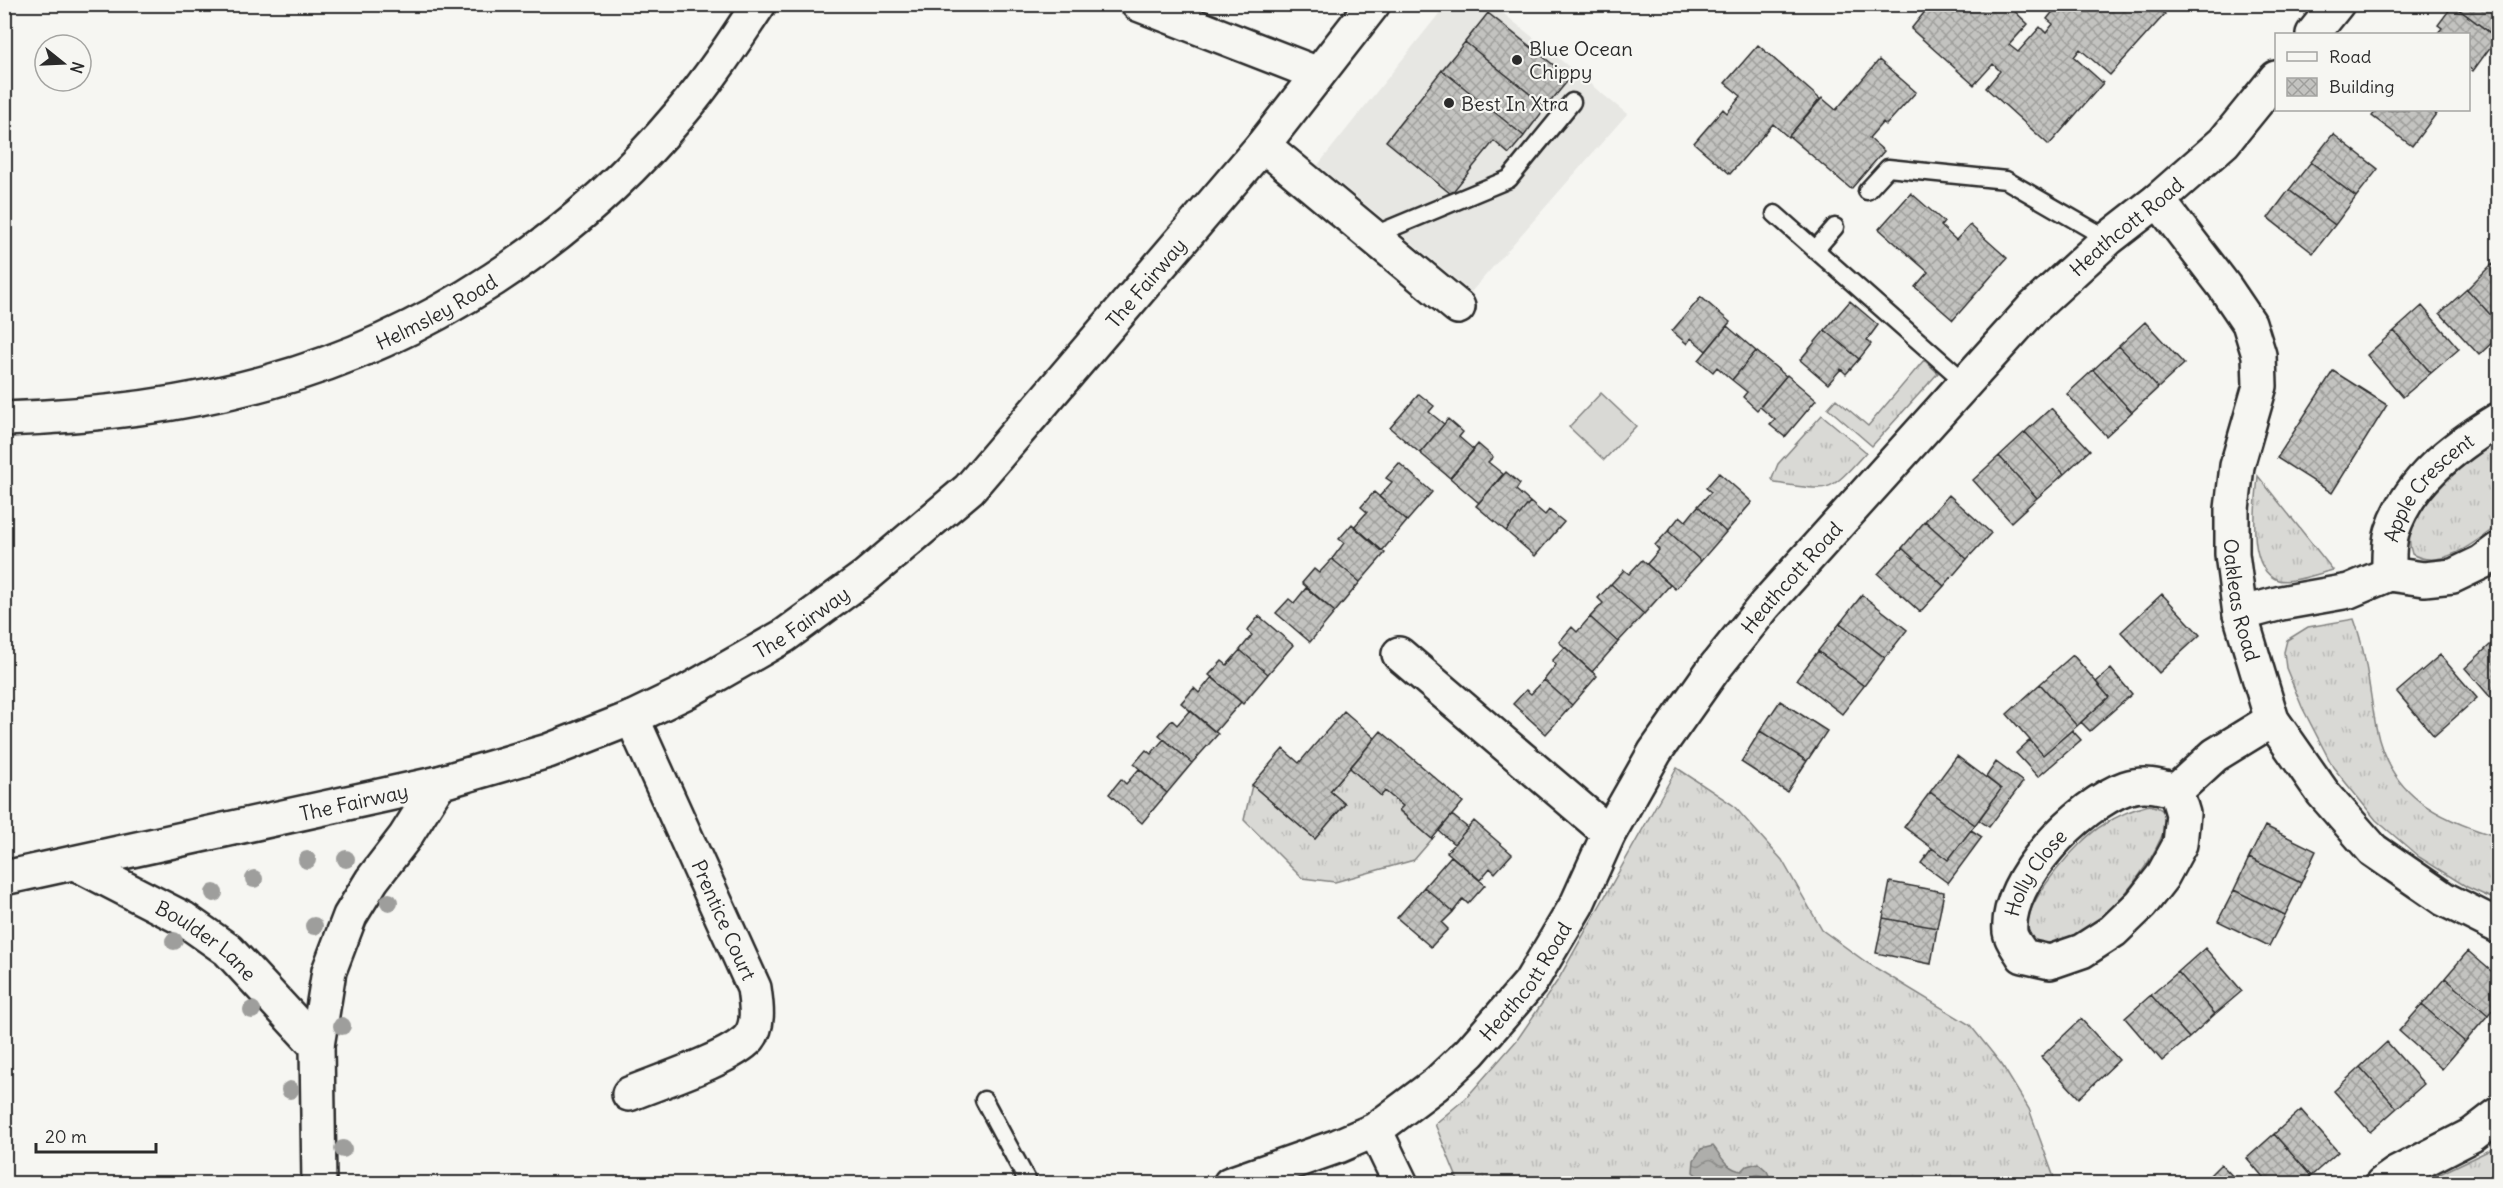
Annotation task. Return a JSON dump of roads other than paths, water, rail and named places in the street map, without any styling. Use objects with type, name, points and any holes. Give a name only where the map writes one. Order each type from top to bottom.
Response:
[{"type":"street","name":"Helmsley Road","points":[[4,419],[69,417],[186,402],[270,382],[369,347],[466,297],[546,241],[613,184],[679,115],[722,59],[759,4]]},
{"type":"street","points":[[1138,4],[1318,74]]},
{"type":"street","name":"The Fairway","points":[[4,878],[439,783],[548,751],[632,718],[688,691],[784,636],[866,576],[969,489],[1263,145],[1373,4]]},
{"type":"street","points":[[2314,33],[2337,4]]},
{"type":"street","name":"Heathcott Road","points":[[1230,1184],[1375,1130],[1436,1084],[1470,1052],[1530,983],[1577,904],[1609,833],[1655,752],[1713,670],[1765,605],[2032,309],[2109,239],[2224,142],[2275,80]]},
{"type":"street","points":[[1263,145],[1458,307]]},
{"type":"street","name":"Oakleas Road","points":[[2158,200],[2224,286],[2249,323],[2259,355],[2260,386],[2237,465],[2232,509],[2232,554],[2240,614],[2272,720],[2323,793],[2373,850],[2444,899],[2499,926]]},
{"type":"street","name":"Apple Crescent","points":[[2389,574],[2392,532],[2409,498],[2435,464],[2468,438],[2499,420]]},
{"type":"street","name":"Apple Crescent","points":[[2240,614],[2281,603],[2349,591],[2389,574],[2424,579],[2453,576],[2482,562],[2499,550]]},
{"type":"street","points":[[1399,654],[1609,833]]},
{"type":"street","name":"Prentice Court","points":[[630,1094],[729,1053],[750,1037],[758,1015],[754,988],[632,718]]},
{"type":"street","points":[[2176,790],[2215,756],[2272,720]]},
{"type":"street","points":[[319,1184],[317,1046],[329,971],[350,916],[439,783]]},
{"type":"street","name":"Holly Close","points":[[2151,784],[2176,790],[2183,814],[2180,844],[2162,877],[2141,904],[2113,931],[2082,951],[2050,962],[2023,956],[2010,934],[2013,908],[2026,878],[2048,848],[2074,821],[2097,803],[2127,788],[2151,784]]},
{"type":"street","name":"Boulder Lane","points":[[75,863],[184,918],[228,950],[317,1046]]},
{"type":"street","points":[[2382,1184],[2396,1174],[2472,1135],[2499,1115]]},
{"type":"street","points":[[1375,1130],[1401,1184]]},
{"type":"lane","points":[[1372,236],[1509,179],[1572,102]]},
{"type":"lane","points":[[1867,191],[1888,168],[2006,180],[2109,239]]},
{"type":"lane","points":[[1775,214],[1966,383]]},
{"type":"lane","points":[[1815,250],[1835,227]]},
{"type":"lane","points":[[984,1100],[1029,1184]]},
{"type":"water","points":[[1713,1146],[1732,1168],[1742,1171],[1747,1166],[1758,1163],[1767,1171],[1771,1180],[1769,1183],[1702,1183],[1702,1180],[1693,1172],[1694,1160],[1701,1149]]},
{"type":"place","name":"Blue Ocean Chippy","points":[[1517,60]]},
{"type":"place","name":"Best In Xtra","points":[[1449,103]]}]
